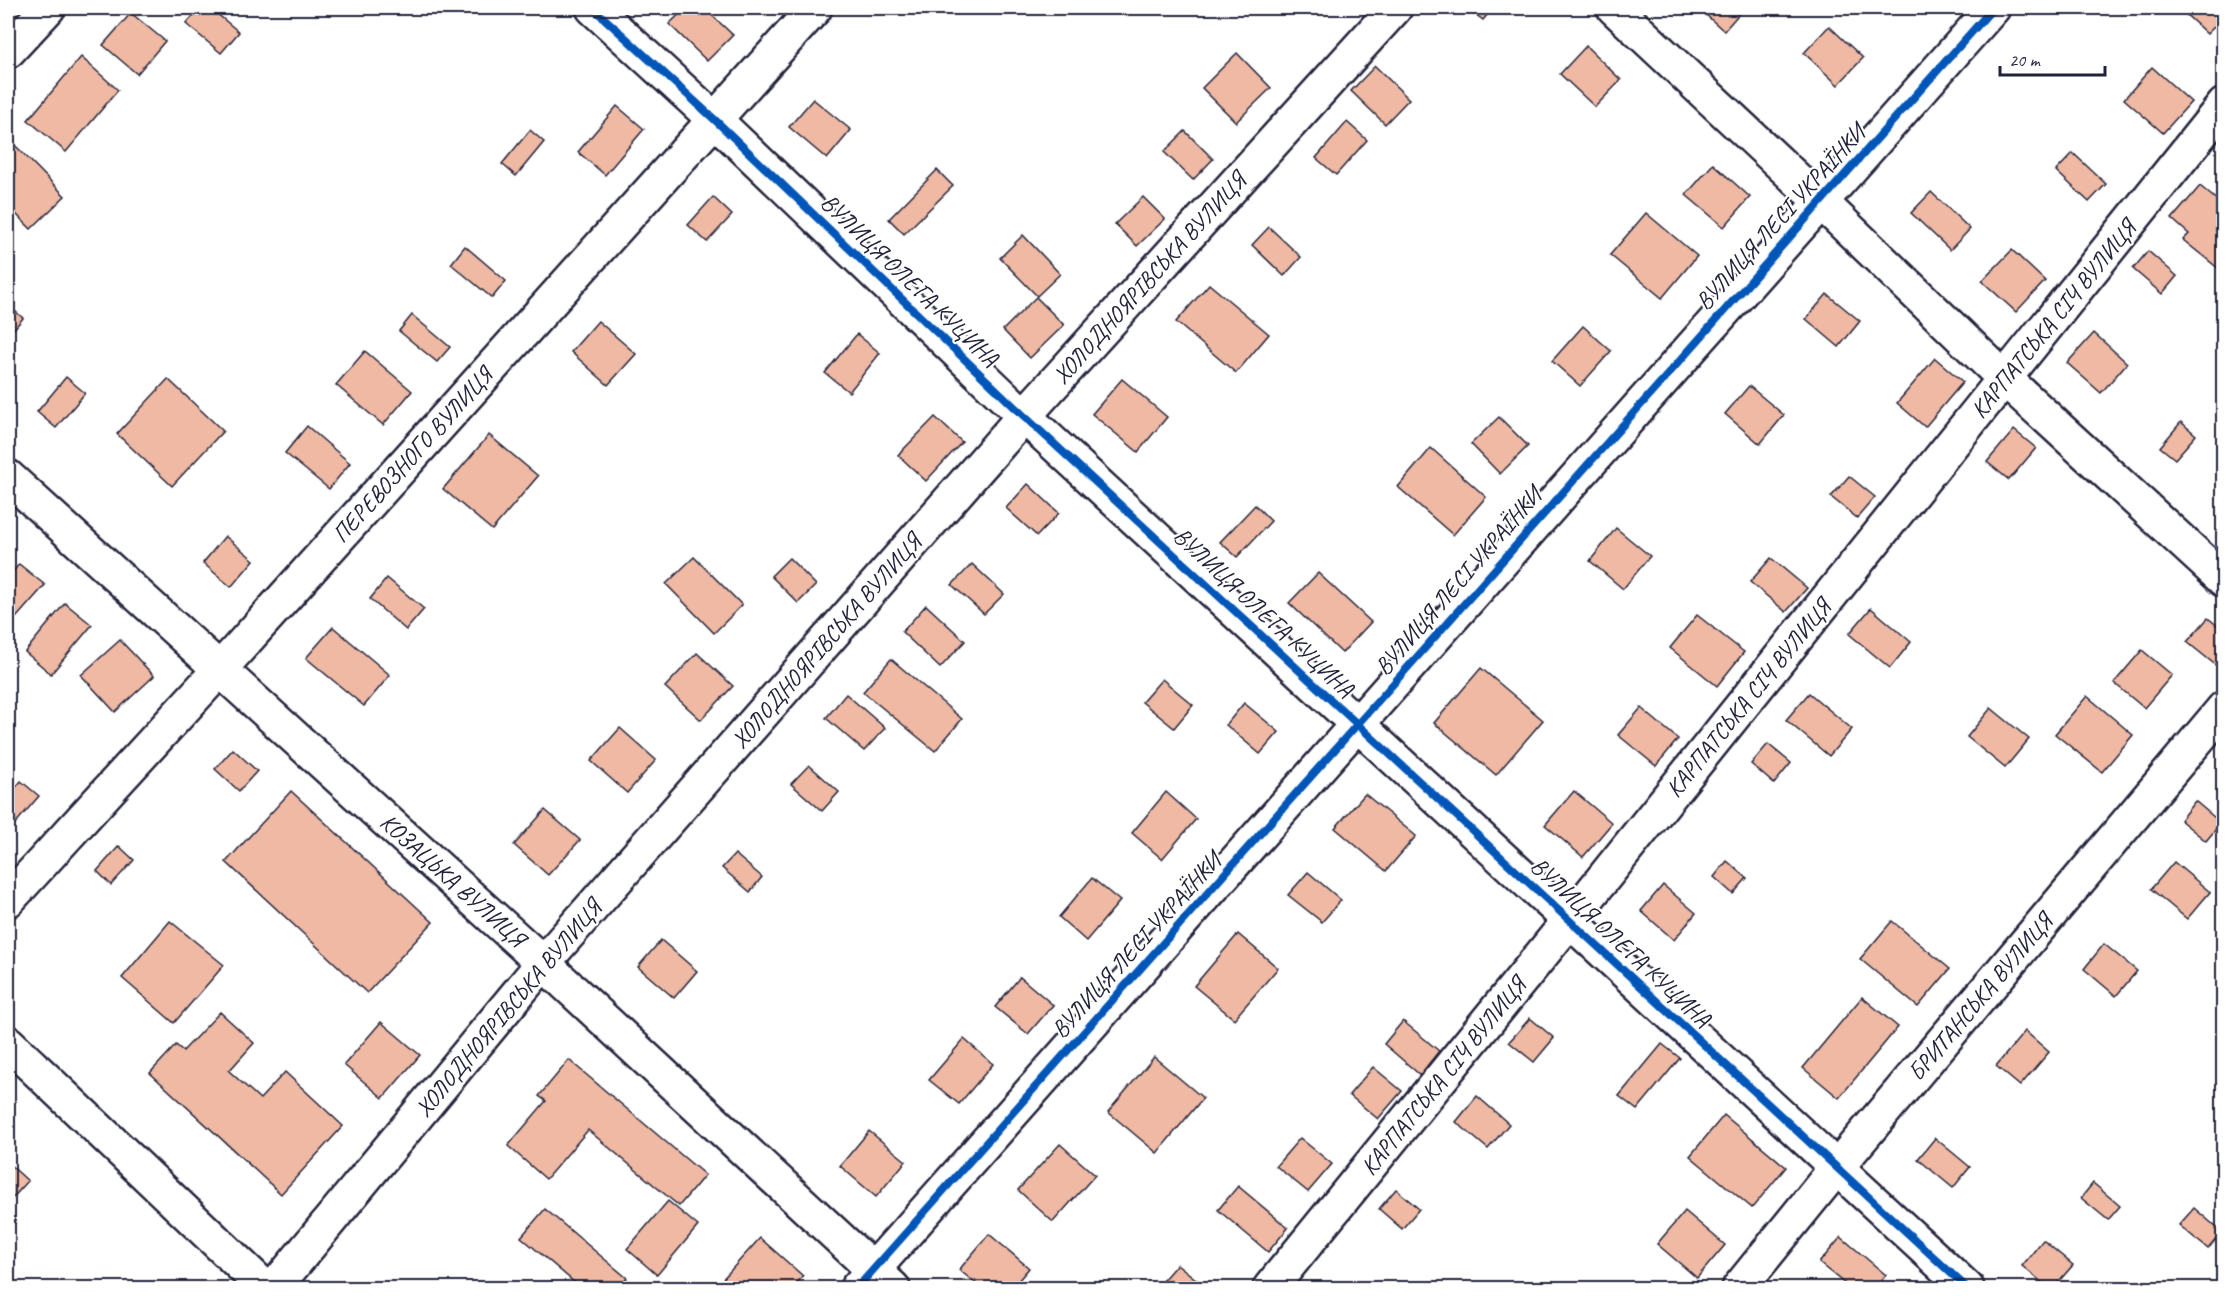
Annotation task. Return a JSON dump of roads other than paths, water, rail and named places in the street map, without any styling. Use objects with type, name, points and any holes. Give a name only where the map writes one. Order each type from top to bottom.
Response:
[{"type":"street","points":[[8,51],[48,8]]},
{"type":"street","name":"ВУЛИЦЯ ОЛЕГА КУЦИНА","points":[[593,8],[714,118],[1024,416],[1967,1288]]},
{"type":"street","name":"ПЕРЕВОЗНОГО ВУЛИЦЯ","points":[[8,900],[220,669],[814,8]]},
{"type":"street","name":"ХОЛОДНОЯРІВСЬКА ВУЛИЦЯ","points":[[274,1288],[543,963],[1024,416],[1395,8]]},
{"type":"street","points":[[1614,8],[2005,379],[2223,580]]},
{"type":"street","name":"ВУЛИЦЯ ЛЕСІ УКРАЇНКИ","points":[[875,1283],[1358,725],[1993,8]]},
{"type":"street","name":"КАРПАТСЬКА СІЧ ВУЛИЦЯ","points":[[1269,1288],[1569,921],[2223,105]]},
{"type":"street","name":"КОЗАЦЬКА ВУЛИЦЯ","points":[[8,477],[543,963],[875,1283]]},
{"type":"street","name":"БРИТАНСЬКА ВУЛИЦЯ","points":[[1739,1288],[2223,708]]},
{"type":"street","points":[[8,1043],[266,1288]]}]
